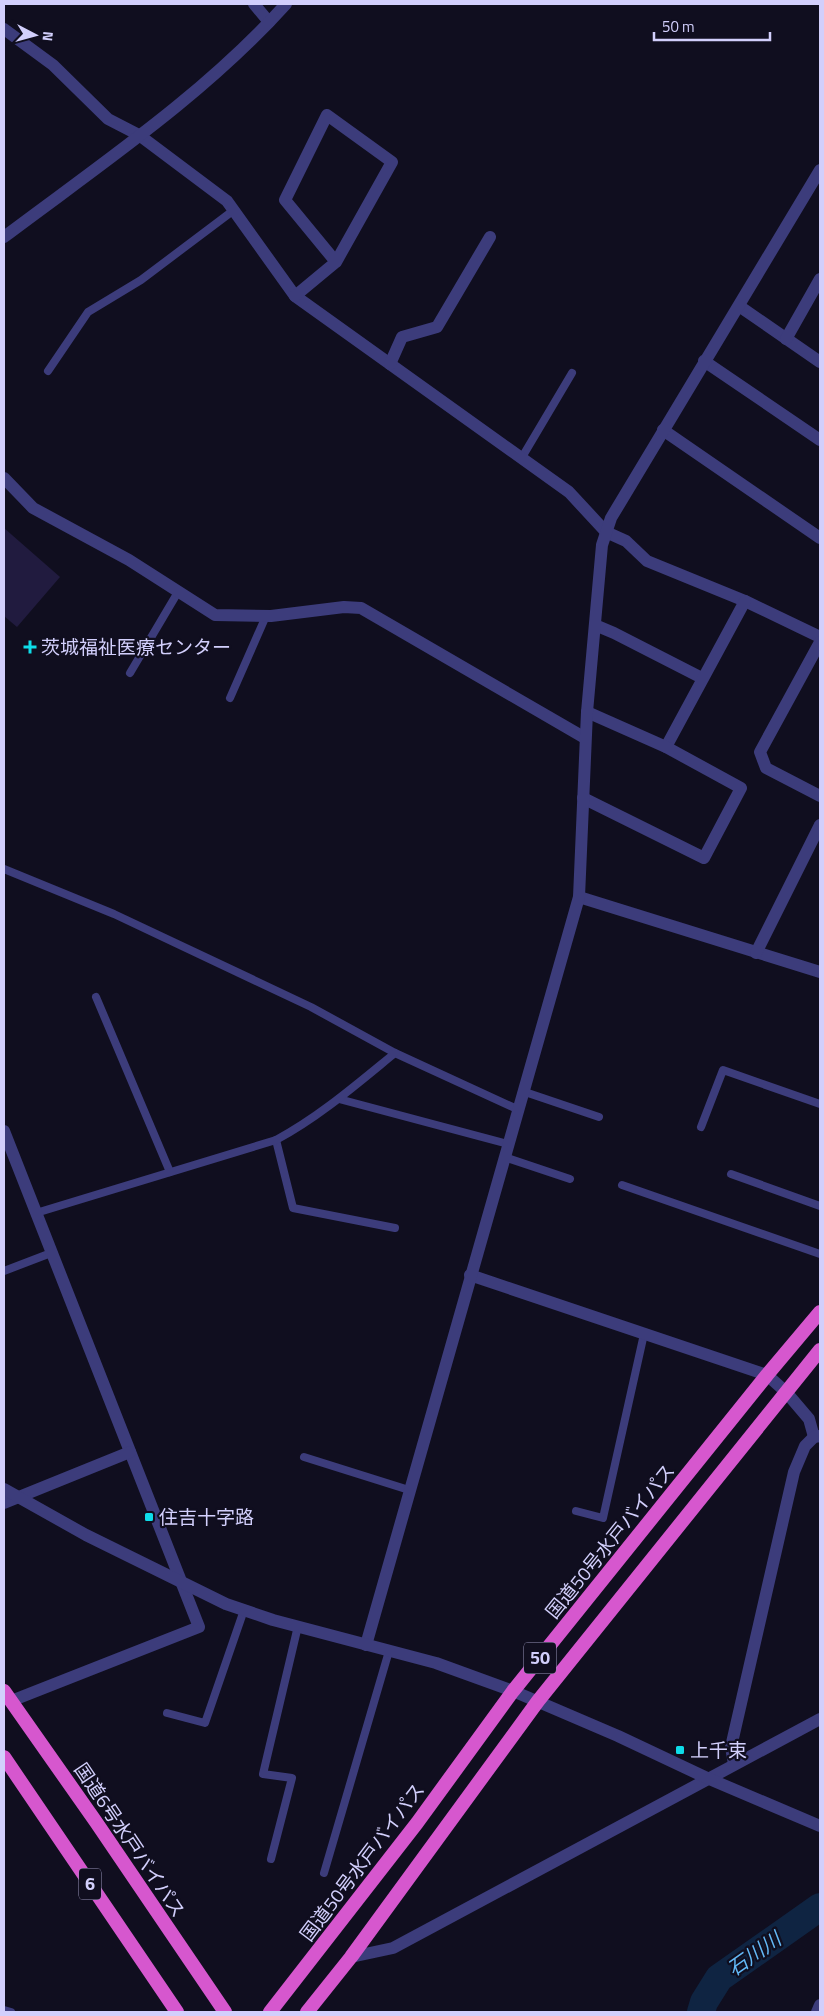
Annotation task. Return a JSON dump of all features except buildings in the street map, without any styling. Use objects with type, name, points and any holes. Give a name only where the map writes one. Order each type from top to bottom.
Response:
[{"type":"highway","name":"国道50号水戸バイパス","points":[[270,2012],[416,1823],[513,1691],[767,1375],[820,1312]]},
{"type":"highway","name":"50","points":[[307,2012],[351,1957],[538,1701],[820,1350]]},
{"type":"highway","name":"国道6号水戸バイパス","points":[[7,1696],[96,1822],[225,2012]]},
{"type":"highway","name":"6","points":[[4,1756],[177,2012]]},
{"type":"street","points":[[254,4],[269,22]]},
{"type":"street","points":[[4,237],[211,79],[286,4]]},
{"type":"street","points":[[4,29],[54,65],[108,119],[139,135],[227,201],[295,296],[569,492],[606,532],[626,541],[647,561],[745,601],[820,637]]},
{"type":"street","points":[[295,296],[336,262],[392,162],[327,115],[285,200],[336,262]]},
{"type":"street","points":[[366,1645],[578,897],[585,738],[602,545],[606,532],[611,518],[704,361],[818,178]]},
{"type":"street","points":[[390,364],[402,337],[437,327],[490,237]]},
{"type":"street","points":[[786,339],[820,279]]},
{"type":"street","points":[[739,306],[820,362]]},
{"type":"street","points":[[704,361],[820,440]]},
{"type":"street","points":[[663,430],[820,538]]},
{"type":"street","points":[[4,478],[33,508],[129,560],[215,615],[266,616],[344,607],[362,608],[585,738]]},
{"type":"street","points":[[666,747],[745,601]]},
{"type":"street","points":[[595,625],[702,678]]},
{"type":"street","points":[[820,642],[760,752],[766,768],[820,796]]},
{"type":"street","points":[[583,798],[704,858],[741,788],[666,747],[587,712]]},
{"type":"street","points":[[756,953],[820,825]]},
{"type":"street","points":[[578,897],[820,972]]},
{"type":"street","points":[[4,1131],[50,1253],[184,1585],[199,1627],[7,1696]]},
{"type":"street","points":[[470,1275],[767,1375],[786,1392],[809,1419],[817,1436],[805,1446],[794,1472],[731,1747],[734,1764]]},
{"type":"street","points":[[4,1503],[130,1452]]},
{"type":"street","points":[[4,1489],[86,1535],[184,1585],[226,1604],[298,1626],[436,1663],[513,1691],[618,1736],[707,1778],[820,1826]]},
{"type":"street","points":[[351,1957],[393,1948],[820,1718]]},
{"type":"street","points":[[817,2012],[820,2005]]},
{"type":"lane","points":[[48,371],[88,312],[141,280],[234,210]]},
{"type":"lane","points":[[521,458],[572,373]]},
{"type":"lane","points":[[130,673],[178,592]]},
{"type":"lane","points":[[230,698],[266,616]]},
{"type":"lane","points":[[4,869],[132,922],[310,1007],[395,1053],[517,1109]]},
{"type":"lane","points":[[96,997],[170,1172]]},
{"type":"lane","points":[[36,1213],[276,1140],[297,1129],[339,1099],[395,1053]]},
{"type":"lane","points":[[701,1127],[723,1070],[820,1104]]},
{"type":"lane","points":[[522,1091],[599,1117]]},
{"type":"lane","points":[[339,1099],[508,1144]]},
{"type":"lane","points":[[276,1140],[293,1208],[395,1228]]},
{"type":"lane","points":[[504,1157],[570,1179]]},
{"type":"lane","points":[[731,1174],[820,1206]]},
{"type":"lane","points":[[622,1185],[820,1254]]},
{"type":"lane","points":[[4,1270],[50,1253]]},
{"type":"lane","points":[[576,1511],[603,1518],[644,1334]]},
{"type":"lane","points":[[304,1457],[409,1490]]},
{"type":"lane","points":[[167,1713],[204,1723],[244,1610]]},
{"type":"lane","points":[[271,1859],[292,1778],[263,1774],[298,1626]]},
{"type":"lane","points":[[324,1873],[388,1651]]},
{"type":"lane","points":[[4,2010],[11,2012]]},
{"type":"waterway","name":"石川川","points":[[701,2012],[704,2002],[719,1978],[820,1907]]},
{"type":"place","name":"茨城福祉医療センター","points":[[30,647]]},
{"type":"place","name":"住吉十字路","points":[[149,1517]]},
{"type":"place","name":"上千束","points":[[680,1750]]}]
